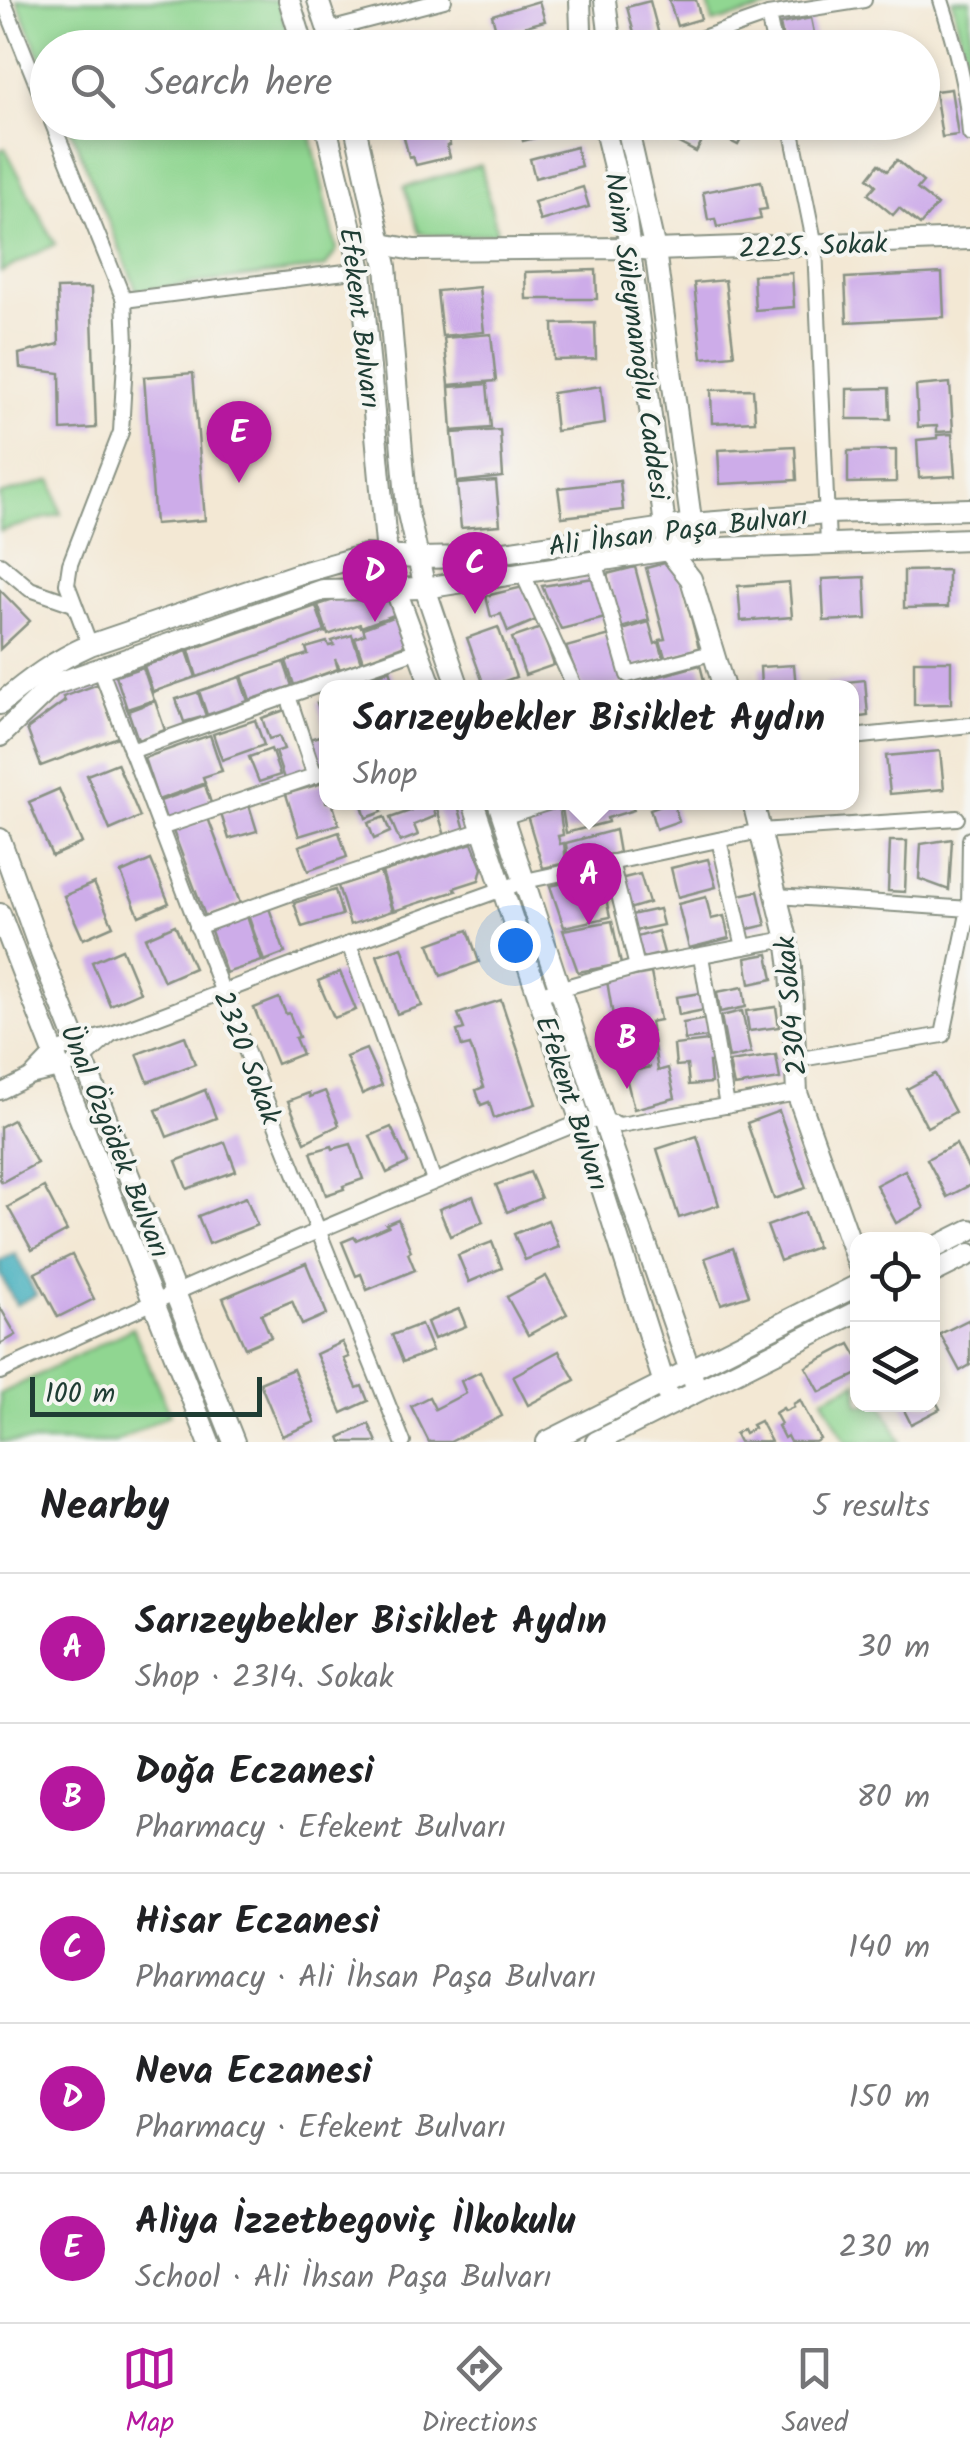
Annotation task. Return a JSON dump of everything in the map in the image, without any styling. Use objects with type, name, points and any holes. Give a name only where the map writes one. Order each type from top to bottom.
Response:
[{"type":"street","points":[[3,0],[30,67]]},
{"type":"street","points":[[289,0],[298,30]]},
{"type":"street","points":[[318,0],[329,30]]},
{"type":"street","points":[[358,30],[444,0]]},
{"type":"street","points":[[580,0],[581,30]]},
{"type":"street","points":[[605,0],[609,30]]},
{"type":"street","points":[[725,30],[768,15],[864,0]]},
{"type":"street","points":[[941,0],[961,75],[970,134]]},
{"type":"street","points":[[768,15],[771,30]]},
{"type":"street","points":[[59,140],[124,300],[121,432],[70,564],[67,584],[90,645]]},
{"type":"street","name":"Efekent Bulvarı","points":[[330,140],[358,259],[387,555],[429,680]]},
{"type":"street","name":"Efekent Bulvarı","points":[[358,140],[386,266],[407,509],[425,588],[456,680]]},
{"type":"street","name":"Naim Süleymanoğlu Caddesi","points":[[607,140],[625,212],[668,550]]},
{"type":"street","name":"Naim Süleymanoğlu Caddesi","points":[[630,140],[655,250],[696,548],[691,579]]},
{"type":"street","points":[[794,140],[815,246],[828,543]]},
{"type":"street","name":"2225. Sokak","points":[[382,244],[414,250],[655,250],[970,239]]},
{"type":"street","points":[[124,300],[358,259],[382,244]]},
{"type":"street","points":[[358,259],[386,266],[414,250]]},
{"type":"street","name":"Ali İhsan Paşa Bulvarı","points":[[0,704],[62,657],[90,645],[365,555],[470,557],[692,524],[827,513],[970,509]]},
{"type":"street","name":"Ali İhsan Paşa Bulvarı","points":[[0,736],[53,685],[323,590],[425,588],[668,550],[970,540]]},
{"type":"street","points":[[668,550],[691,579],[722,680]]},
{"type":"street","points":[[595,561],[628,675],[715,652]]},
{"type":"street","points":[[0,564],[30,588],[74,604]]},
{"type":"street","points":[[522,572],[571,680]]},
{"type":"street","points":[[333,680],[418,650]]},
{"type":"street","name":"2320 Sokak","points":[[100,668],[197,927],[403,1442]]},
{"type":"street","points":[[132,751],[319,685]]},
{"type":"street","points":[[288,696],[319,769]]},
{"type":"street","points":[[859,735],[970,725]]},
{"type":"street","points":[[160,828],[319,775]]},
{"type":"street","name":"Efekent Bulvarı","points":[[476,810],[581,1122],[670,1404]]},
{"type":"street","name":"Efekent Bulvarı","points":[[500,810],[697,1392]]},
{"type":"street","name":"2304 Sokak","points":[[755,810],[787,938],[797,1093],[850,1242]]},
{"type":"street","points":[[0,1092],[109,1035],[526,881],[760,831],[957,818]]},
{"type":"street","points":[[197,927],[296,890],[482,830]]},
{"type":"street","name":"Ünal Özgödek Bulvarı","points":[[0,838],[40,953],[234,1442]]},
{"type":"street","points":[[794,1060],[943,1035],[969,909],[970,839]]},
{"type":"street","points":[[719,840],[744,948]]},
{"type":"street","points":[[611,862],[637,967]]},
{"type":"street","points":[[777,896],[969,909]]},
{"type":"street","name":"Ünal Özgödek Bulvarı","points":[[0,914],[208,1442]]},
{"type":"street","points":[[537,995],[637,967],[787,938]]},
{"type":"street","points":[[349,944],[434,1181]]},
{"type":"street","points":[[702,956],[727,1106]]},
{"type":"street","points":[[0,1372],[316,1230],[581,1122],[603,1120],[620,1125],[797,1093]]},
{"type":"street","points":[[940,1244],[970,1230]]},
{"type":"street","points":[[940,1269],[970,1254]]},
{"type":"street","points":[[547,1442],[850,1288]]},
{"type":"street","points":[[596,1442],[850,1316]]},
{"type":"green space","points":[[17,0],[279,0],[287,30],[30,30]]},
{"type":"green space","points":[[707,0],[814,0],[713,23]]},
{"type":"green space","points":[[952,0],[970,0],[970,77]]},
{"type":"green space","points":[[75,140],[312,140],[337,250],[325,267],[137,291]]},
{"type":"green space","points":[[5,148],[55,244],[1,272],[0,150]]},
{"type":"green space","points":[[481,165],[497,233],[449,237],[419,233],[404,187]]},
{"type":"green space","points":[[52,480],[61,514],[0,531],[0,495]]},
{"type":"green space","points":[[133,1328],[170,1414],[115,1442],[0,1442],[0,1394]]},
{"type":"green space","points":[[850,1385],[850,1412],[886,1412],[901,1442],[846,1442],[823,1398]]},
{"type":"water","points":[[15,1253],[36,1295],[16,1305],[0,1274],[0,1261]]},
{"type":"building","points":[[669,0],[696,0],[701,19],[677,26]]},
{"type":"building","points":[[539,1],[545,21],[496,30],[492,15]]},
{"type":"building","points":[[650,1],[658,30],[633,30],[627,7]]},
{"type":"building","points":[[811,18],[813,30],[781,30],[780,24]]},
{"type":"building","points":[[951,89],[958,135],[942,137],[940,90]]},
{"type":"building","points":[[405,140],[449,140],[450,157],[416,165],[413,157],[409,157]]},
{"type":"building","points":[[673,140],[703,140],[696,152]]},
{"type":"building","points":[[576,147],[581,166],[535,178],[530,159]]},
{"type":"building","points":[[897,160],[923,182],[917,189],[937,205],[920,225],[899,208],[893,215],[868,194],[876,185],[868,178],[879,164],[887,171]]},
{"type":"building","points":[[761,181],[767,209],[759,210],[761,219],[717,227],[715,219],[708,220],[703,192]]},
{"type":"building","points":[[583,187],[589,207],[540,221],[534,202]]},
{"type":"building","points":[[596,270],[597,299],[526,299],[525,272]]},
{"type":"building","points":[[792,273],[794,307],[755,310],[753,275]]},
{"type":"building","points":[[942,273],[944,317],[847,322],[845,278]]},
{"type":"building","points":[[725,280],[734,355],[702,358],[694,283]]},
{"type":"building","points":[[479,287],[484,332],[442,336],[437,291]]},
{"type":"building","points":[[91,288],[96,428],[61,430],[60,373],[20,368],[19,354],[59,344],[57,289]]},
{"type":"building","points":[[595,323],[596,359],[554,360],[553,324]]},
{"type":"building","points":[[491,334],[496,381],[449,385],[444,338]]},
{"type":"building","points":[[193,373],[205,520],[155,524],[144,377]]},
{"type":"building","points":[[950,383],[953,431],[937,432],[937,426],[918,427],[916,386]]},
{"type":"building","points":[[487,384],[491,428],[452,431],[449,387]]},
{"type":"building","points":[[601,386],[605,424],[556,431],[552,393]]},
{"type":"building","points":[[889,388],[890,419],[847,419],[847,389]]},
{"type":"building","points":[[753,389],[755,421],[712,423],[711,390]]},
{"type":"building","points":[[500,430],[503,477],[457,482],[452,433]]},
{"type":"building","points":[[952,434],[955,476],[919,478],[917,440]]},
{"type":"building","points":[[795,446],[797,480],[720,484],[718,450]]},
{"type":"building","points":[[896,450],[896,482],[848,483],[848,451]]},
{"type":"building","points":[[496,481],[500,525],[461,528],[457,484]]},
{"type":"building","points":[[620,481],[623,510],[562,517],[558,488]]},
{"type":"building","points":[[676,560],[699,648],[665,657],[660,640],[665,639],[646,568]]},
{"type":"building","points":[[635,567],[649,620],[621,628],[607,574]]},
{"type":"building","points":[[948,570],[948,607],[904,608],[904,571]]},
{"type":"building","points":[[865,577],[867,619],[824,621],[822,579]]},
{"type":"building","points":[[594,578],[605,618],[561,629],[542,586]]},
{"type":"building","points":[[789,582],[792,617],[741,621],[738,586]]},
{"type":"building","points":[[523,587],[536,620],[508,632],[501,614],[491,617],[486,596]]},
{"type":"building","points":[[0,590],[30,621],[0,649]]},
{"type":"building","points":[[340,598],[389,601],[394,615],[328,635],[318,605]]},
{"type":"building","points":[[316,606],[325,632],[197,677],[189,650]]},
{"type":"building","points":[[395,616],[405,645],[363,661],[355,638],[365,634],[363,628]]},
{"type":"building","points":[[649,622],[664,659],[632,668],[622,630]]},
{"type":"building","points":[[498,627],[516,677],[482,680],[467,638]]},
{"type":"building","points":[[541,628],[554,665],[525,675],[512,638]]},
{"type":"building","points":[[352,635],[361,662],[340,669],[335,659],[338,669],[294,685],[286,661],[308,654],[306,648],[327,642],[334,645],[332,641]]},
{"type":"building","points":[[610,635],[623,680],[579,680],[566,647]]},
{"type":"building","points":[[187,651],[196,677],[153,692],[144,666]]},
{"type":"building","points":[[914,661],[951,661],[951,704],[914,705]]},
{"type":"building","points":[[284,662],[292,686],[250,700],[242,676]]},
{"type":"building","points":[[700,665],[704,680],[645,680]]},
{"type":"building","points":[[794,665],[795,680],[761,680],[760,667]]},
{"type":"building","points":[[143,667],[154,700],[127,709],[116,676]]},
{"type":"building","points":[[390,670],[393,680],[363,680]]},
{"type":"building","points":[[240,677],[248,701],[207,715],[199,691]]},
{"type":"building","points":[[865,680],[868,716],[859,717],[859,681]]},
{"type":"building","points":[[98,684],[118,737],[41,766],[27,729],[65,701],[63,697]]},
{"type":"building","points":[[198,692],[206,716],[184,722],[176,699]]},
{"type":"building","points":[[155,701],[165,730],[138,740],[128,711]]},
{"type":"building","points":[[285,710],[307,771],[284,779],[275,752],[284,749],[279,736],[269,739],[262,718]]},
{"type":"building","points":[[255,720],[264,745],[222,760],[213,734]]},
{"type":"building","points":[[210,735],[222,771],[203,777],[205,783],[158,800],[144,758]]},
{"type":"building","points":[[319,736],[319,770],[309,739]]},
{"type":"building","points":[[271,749],[280,775],[259,782],[249,757]]},
{"type":"building","points":[[940,751],[944,789],[890,794],[886,756]]},
{"type":"building","points":[[117,763],[140,817],[110,830],[87,775]]},
{"type":"building","points":[[319,784],[319,810],[335,810],[339,824],[299,836],[286,794]]},
{"type":"building","points":[[205,785],[212,806],[167,822],[160,801]]},
{"type":"building","points":[[59,789],[82,843],[52,856],[29,802]]},
{"type":"building","points":[[249,805],[257,831],[229,839],[221,814]]},
{"type":"building","points":[[364,810],[381,810],[382,812],[366,818]]},
{"type":"building","points":[[434,810],[436,816],[414,825],[418,835],[400,842],[390,818],[410,811]]},
{"type":"building","points":[[437,810],[459,810],[465,830],[445,836]]},
{"type":"building","points":[[560,810],[563,835],[558,836],[560,844],[564,843],[566,863],[543,868],[527,815]]},
{"type":"building","points":[[562,810],[634,810],[607,818],[608,822],[566,833]]},
{"type":"building","points":[[650,810],[676,810],[679,821],[656,829]]},
{"type":"building","points":[[384,817],[390,832],[374,839],[368,823]]},
{"type":"building","points":[[208,818],[240,903],[205,916],[173,831]]},
{"type":"building","points":[[615,830],[619,853],[568,863],[566,843]]},
{"type":"building","points":[[339,832],[347,857],[308,871],[299,846]]},
{"type":"building","points":[[952,839],[949,890],[919,879],[921,844]]},
{"type":"building","points":[[890,841],[907,841],[905,892],[888,891]]},
{"type":"building","points":[[472,843],[482,868],[479,880],[394,911],[382,872]]},
{"type":"building","points":[[708,859],[716,887],[678,897],[671,868]]},
{"type":"building","points":[[151,860],[169,903],[139,916],[121,873]]},
{"type":"building","points":[[380,872],[392,911],[350,925],[338,886]]},
{"type":"building","points":[[640,874],[649,903],[629,909],[620,879]]},
{"type":"building","points":[[601,875],[610,917],[564,927],[550,886]]},
{"type":"building","points":[[94,883],[113,926],[83,939],[64,896]]},
{"type":"building","points":[[335,890],[342,915],[302,927],[294,903]]},
{"type":"building","points":[[758,891],[766,925],[744,930],[735,896]]},
{"type":"building","points":[[706,897],[711,919],[724,916],[729,938],[689,948],[678,904]]},
{"type":"building","points":[[269,908],[285,953],[264,961],[248,915]]},
{"type":"building","points":[[659,909],[663,925],[635,931],[631,915]]},
{"type":"building","points":[[247,916],[262,961],[226,973],[210,928]]},
{"type":"building","points":[[612,921],[621,964],[578,972],[563,930]]},
{"type":"building","points":[[175,925],[194,968],[164,981],[145,938]]},
{"type":"building","points":[[468,930],[479,962],[441,976],[429,944]]},
{"type":"building","points":[[658,931],[664,953],[643,958],[637,937]]},
{"type":"building","points":[[402,947],[422,1006],[397,1014],[377,955]]},
{"type":"building","points":[[122,949],[140,992],[110,1005],[92,962]]},
{"type":"building","points":[[768,954],[773,979],[750,984],[746,958]]},
{"type":"building","points":[[340,972],[356,1010],[334,1018],[318,981]]},
{"type":"building","points":[[651,973],[660,1020],[650,1022],[658,1071],[668,1068],[675,1098],[634,1109],[625,1073],[651,1067],[631,1070],[620,1027],[615,1028],[607,981]]},
{"type":"building","points":[[743,987],[746,1007],[720,1012],[717,992]]},
{"type":"building","points":[[701,993],[704,1010],[679,1015],[676,997]]},
{"type":"building","points":[[279,998],[299,1037],[295,1038],[302,1054],[277,1064],[254,1008]]},
{"type":"building","points":[[501,1000],[536,1104],[494,1118],[489,1102],[481,1105],[476,1090],[484,1087],[470,1045],[462,1047],[457,1031],[464,1029],[458,1014]]},
{"type":"building","points":[[776,1007],[779,1027],[749,1031],[746,1011]]},
{"type":"building","points":[[742,1011],[751,1053],[729,1058],[721,1016]]},
{"type":"building","points":[[706,1019],[709,1037],[685,1040],[683,1023]]},
{"type":"building","points":[[185,1036],[195,1064],[148,1082],[137,1054]]},
{"type":"building","points":[[708,1041],[713,1062],[709,1062],[711,1083],[689,1085],[687,1065],[676,1066],[674,1045]]},
{"type":"building","points":[[366,1049],[382,1085],[362,1094],[346,1057]]},
{"type":"building","points":[[776,1055],[780,1079],[734,1086],[729,1062]]},
{"type":"building","points":[[935,1074],[955,1112],[927,1127],[907,1089]]},
{"type":"building","points":[[205,1090],[216,1118],[167,1137],[156,1110]]},
{"type":"building","points":[[325,1091],[339,1125],[305,1142],[288,1101]]},
{"type":"building","points":[[779,1111],[806,1188],[774,1199],[747,1123]]},
{"type":"building","points":[[13,1120],[37,1163],[2,1182],[0,1127]]},
{"type":"building","points":[[391,1127],[408,1163],[387,1173],[370,1136]]},
{"type":"building","points":[[697,1136],[719,1205],[679,1218],[657,1149]]},
{"type":"building","points":[[225,1142],[236,1171],[187,1189],[176,1161]]},
{"type":"building","points":[[351,1144],[363,1179],[326,1195],[311,1152]]},
{"type":"building","points":[[956,1144],[970,1172],[970,1185],[947,1197],[927,1159]]},
{"type":"building","points":[[905,1170],[924,1208],[896,1223],[876,1185]]},
{"type":"building","points":[[530,1172],[541,1198],[507,1212],[496,1185]]},
{"type":"building","points":[[44,1187],[67,1231],[32,1250],[8,1207]]},
{"type":"building","points":[[473,1196],[483,1222],[450,1236],[439,1209]]},
{"type":"building","points":[[246,1197],[257,1225],[209,1244],[198,1216]]},
{"type":"building","points":[[805,1212],[817,1247],[780,1261],[767,1226]]},
{"type":"building","points":[[398,1219],[415,1270],[367,1290],[361,1274],[356,1276],[342,1242],[354,1237],[356,1240]]},
{"type":"building","points":[[548,1220],[559,1247],[525,1260],[514,1234]]},
{"type":"building","points":[[492,1242],[502,1268],[469,1282],[458,1255]]},
{"type":"building","points":[[733,1248],[749,1295],[721,1304],[705,1258]]},
{"type":"building","points":[[72,1255],[94,1299],[58,1317],[35,1273]]},
{"type":"building","points":[[306,1263],[327,1314],[302,1325],[292,1301],[261,1314],[271,1337],[245,1348],[223,1298]]},
{"type":"building","points":[[546,1276],[567,1314],[528,1335],[507,1297]]},
{"type":"building","points":[[0,1307],[16,1335],[0,1344]]},
{"type":"building","points":[[459,1309],[466,1326],[434,1339],[427,1322]]},
{"type":"building","points":[[968,1320],[970,1365],[960,1371],[940,1334]]},
{"type":"building","points":[[421,1324],[432,1351],[403,1362],[392,1335]]},
{"type":"building","points":[[342,1342],[349,1357],[344,1359],[357,1388],[362,1386],[368,1401],[342,1413],[316,1354]]},
{"type":"building","points":[[850,1344],[850,1378],[820,1392],[806,1367]]},
{"type":"building","points":[[559,1351],[575,1380],[528,1405],[513,1376]]},
{"type":"building","points":[[293,1369],[315,1422],[282,1436],[260,1383]]},
{"type":"building","points":[[480,1372],[502,1416],[450,1442],[429,1442],[411,1406],[429,1397],[435,1409],[466,1393],[461,1381]]},
{"type":"building","points":[[800,1400],[820,1439],[815,1442],[790,1442],[778,1426],[781,1424],[775,1413],[794,1407]]},
{"type":"building","points":[[905,1412],[934,1412],[911,1424]]},
{"type":"building","points":[[760,1421],[771,1442],[739,1442],[735,1434],[743,1429],[745,1433]]},
{"type":"building","points":[[369,1424],[377,1442],[342,1442],[340,1437]]},
{"type":"place","name":"Aliya İzzetbegoviç İlkokulu","points":[[239,483]]},
{"type":"place","name":"Hisar Eczanesi","points":[[475,614]]},
{"type":"place","name":"Neva Eczanesi","points":[[375,622]]},
{"type":"place","name":"Sarızeybekler Bisiklet Aydın","points":[[589,925]]},
{"type":"place","name":"Doğa Eczanesi","points":[[627,1089]]}]
